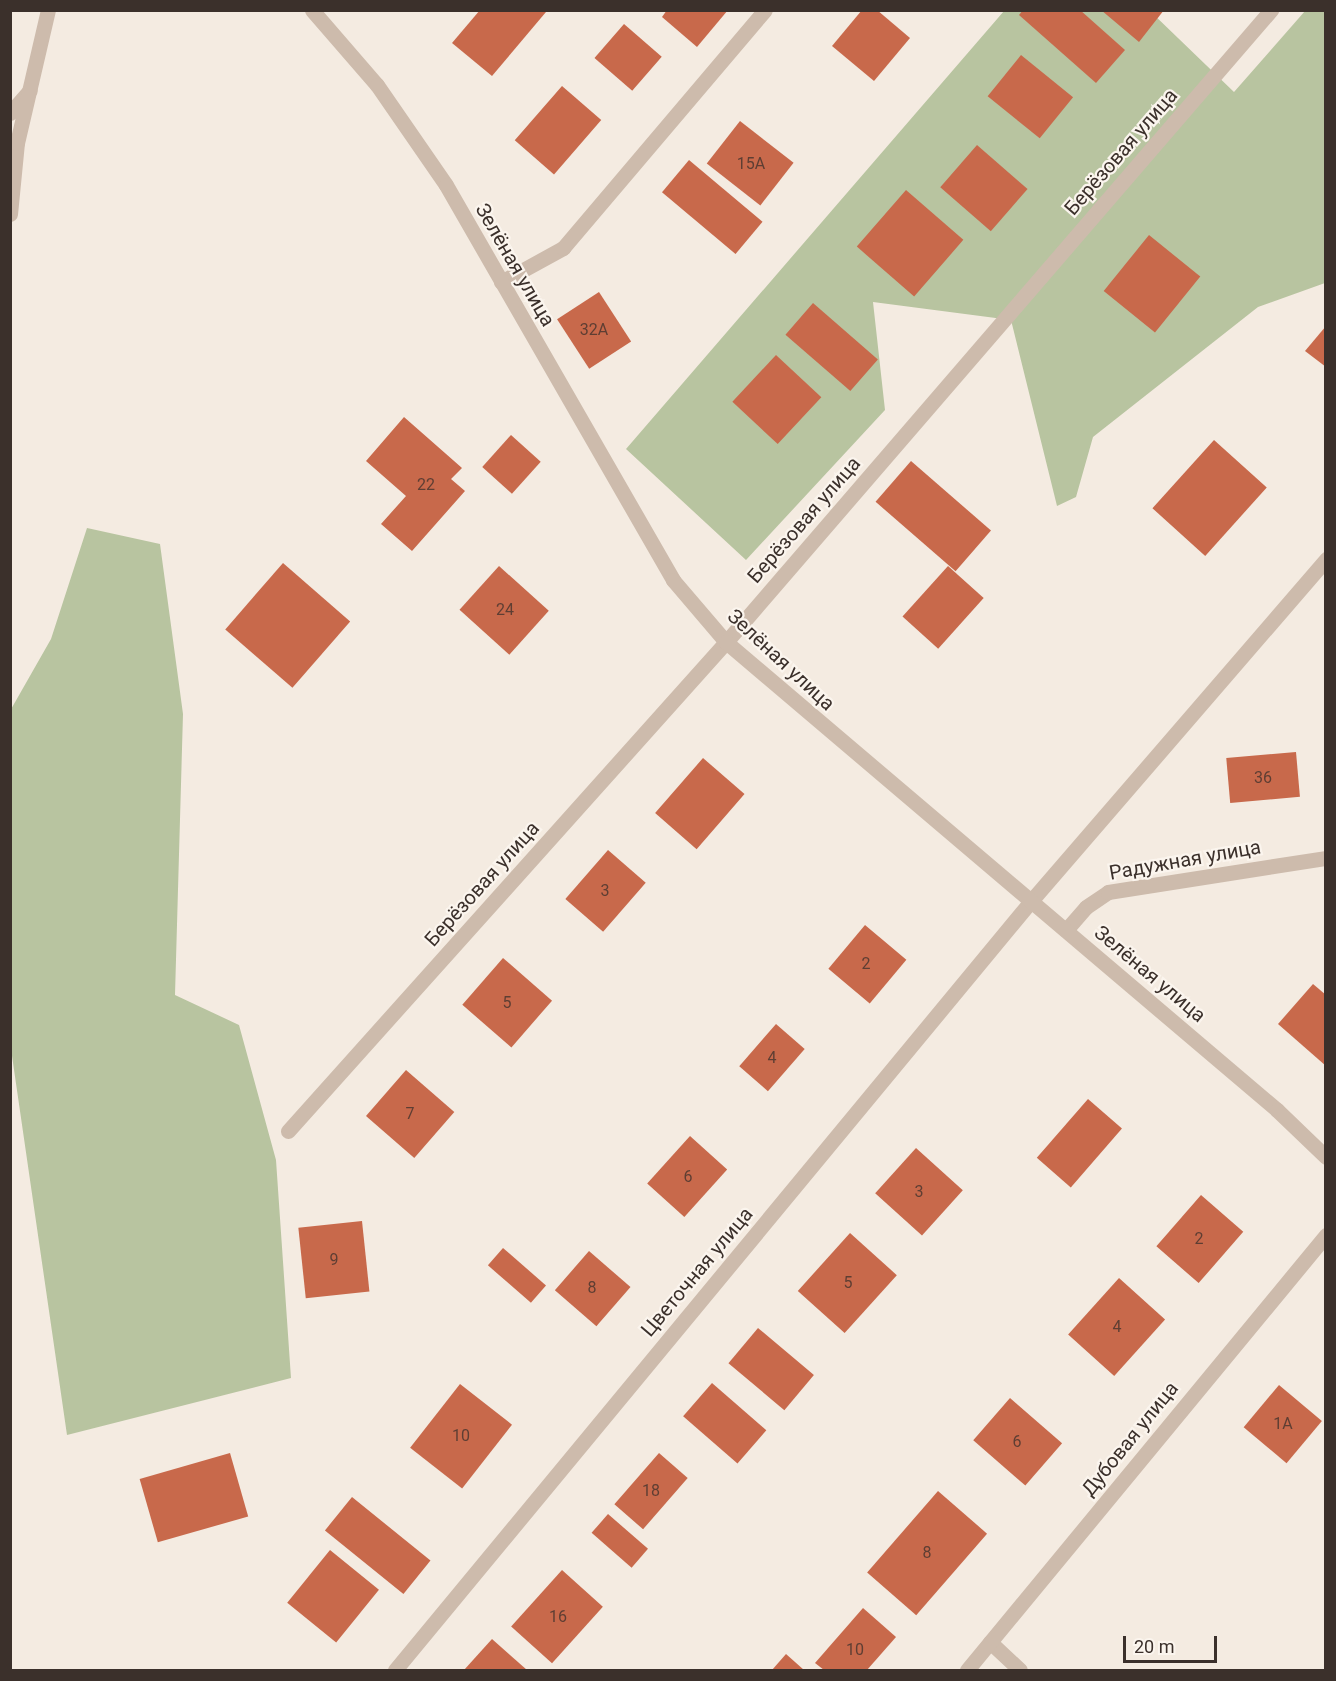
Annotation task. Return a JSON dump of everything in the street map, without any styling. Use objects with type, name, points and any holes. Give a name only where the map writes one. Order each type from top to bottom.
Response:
[{"type":"street","points":[[10,214],[17,142],[48,10]]},
{"type":"street","name":"Зелёная улица","points":[[312,10],[377,84],[446,185],[673,580],[726,642],[1277,1110],[1326,1157]]},
{"type":"street","points":[[501,282],[563,248],[765,10]]},
{"type":"street","name":"Берёзовая улица","points":[[288,1131],[726,642],[1271,10]]},
{"type":"street","points":[[10,113],[30,90]]},
{"type":"street","name":"Цветочная улица","points":[[395,1671],[1031,901],[1326,559]]},
{"type":"street","name":"Радужная улица","points":[[1066,930],[1086,907],[1108,892],[1326,858]]},
{"type":"street","name":"Дубовая улица","points":[[967,1671],[1326,1235]]},
{"type":"street","points":[[990,1642],[1020,1671]]},
{"type":"green space","points":[[1004,11],[1150,11],[1234,92],[1305,11],[1325,11],[1325,283],[1258,307],[1093,437],[1076,497],[1057,506],[1011,320],[873,302],[885,410],[746,560],[626,449]]},
{"type":"green space","points":[[87,528],[160,544],[183,714],[175,995],[239,1025],[276,1160],[291,1378],[67,1435],[11,1049],[10,711],[51,639]]},
{"type":"building","points":[[480,10],[546,12],[492,76],[452,43]]},
{"type":"building","points":[[667,10],[728,10],[697,47],[662,17]]},
{"type":"building","points":[[862,10],[877,10],[910,38],[874,81],[832,46]]},
{"type":"building","points":[[1023,10],[1080,10],[1125,50],[1096,83],[1019,15]]},
{"type":"building","points":[[1101,10],[1164,10],[1139,42]]},
{"type":"building","points":[[624,24],[662,57],[632,91],[594,58]]},
{"type":"building","points":[[1021,55],[1073,97],[1040,138],[988,96]]},
{"type":"building","points":[[562,86],[601,120],[554,174],[515,140]]},
{"type":"building","points":[[740,121],[794,163],[760,205],[707,164]]},
{"type":"building","points":[[977,145],[1028,189],[991,231],[940,187]]},
{"type":"building","points":[[689,160],[763,222],[736,254],[662,192]]},
{"type":"building","points":[[906,190],[963,240],[914,296],[857,247]]},
{"type":"building","points":[[1149,235],[1200,277],[1155,332],[1104,291]]},
{"type":"building","points":[[599,292],[631,341],[589,369],[557,319]]},
{"type":"building","points":[[813,303],[878,359],[850,391],[785,335]]},
{"type":"building","points":[[1326,326],[1326,367],[1305,351]]},
{"type":"building","points":[[776,355],[821,397],[778,444],[732,402]]},
{"type":"building","points":[[404,417],[462,468],[451,479],[465,491],[412,551],[381,524],[406,496],[366,461]]},
{"type":"building","points":[[511,435],[541,462],[512,494],[482,467]]},
{"type":"building","points":[[1214,440],[1267,488],[1205,556],[1152,508]]},
{"type":"building","points":[[911,461],[991,531],[956,571],[876,502]]},
{"type":"building","points":[[283,563],[350,621],[292,688],[225,629]]},
{"type":"building","points":[[499,566],[549,611],[509,655],[460,610]]},
{"type":"building","points":[[948,566],[984,598],[938,649],[902,617]]},
{"type":"building","points":[[1296,752],[1300,797],[1230,803],[1226,758]]},
{"type":"building","points":[[703,758],[745,794],[697,849],[655,813]]},
{"type":"building","points":[[608,850],[646,883],[603,932],[565,899]]},
{"type":"building","points":[[865,925],[906,960],[870,1003],[828,969]]},
{"type":"building","points":[[503,958],[552,1001],[511,1047],[462,1005]]},
{"type":"building","points":[[1313,984],[1326,995],[1326,1066],[1278,1024]]},
{"type":"building","points":[[776,1024],[805,1049],[768,1091],[739,1066]]},
{"type":"building","points":[[406,1070],[454,1112],[414,1158],[366,1116]]},
{"type":"building","points":[[1088,1099],[1122,1129],[1071,1187],[1037,1158]]},
{"type":"building","points":[[690,1136],[727,1169],[684,1217],[647,1184]]},
{"type":"building","points":[[916,1148],[963,1190],[922,1235],[875,1193]]},
{"type":"building","points":[[1201,1195],[1243,1232],[1199,1283],[1156,1246]]},
{"type":"building","points":[[362,1221],[369,1292],[306,1298],[298,1228]]},
{"type":"building","points":[[850,1233],[897,1275],[845,1333],[798,1291]]},
{"type":"building","points":[[503,1248],[546,1285],[531,1303],[488,1265]]},
{"type":"building","points":[[589,1251],[631,1287],[596,1326],[555,1290]]},
{"type":"building","points":[[1119,1278],[1165,1319],[1114,1376],[1068,1334]]},
{"type":"building","points":[[758,1328],[814,1375],[784,1410],[728,1363]]},
{"type":"building","points":[[712,1383],[766,1430],[737,1463],[683,1416]]},
{"type":"building","points":[[460,1384],[512,1425],[462,1488],[410,1448]]},
{"type":"building","points":[[1279,1385],[1322,1421],[1287,1463],[1244,1427]]},
{"type":"building","points":[[1010,1398],[1062,1443],[1025,1486],[973,1440]]},
{"type":"building","points":[[230,1453],[248,1516],[158,1542],[140,1479]]},
{"type":"building","points":[[659,1453],[688,1478],[643,1529],[614,1504]]},
{"type":"building","points":[[938,1491],[987,1534],[916,1615],[867,1573]]},
{"type":"building","points":[[352,1497],[430,1561],[403,1594],[325,1530]]},
{"type":"building","points":[[608,1514],[648,1549],[632,1568],[592,1533]]},
{"type":"building","points":[[330,1550],[379,1590],[336,1642],[287,1603]]},
{"type":"building","points":[[562,1570],[603,1607],[552,1663],[511,1626]]},
{"type":"building","points":[[863,1608],[896,1637],[867,1670],[824,1670],[815,1663]]},
{"type":"building","points":[[492,1639],[527,1670],[464,1670]]},
{"type":"building","points":[[786,1654],[804,1670],[772,1670]]}]
